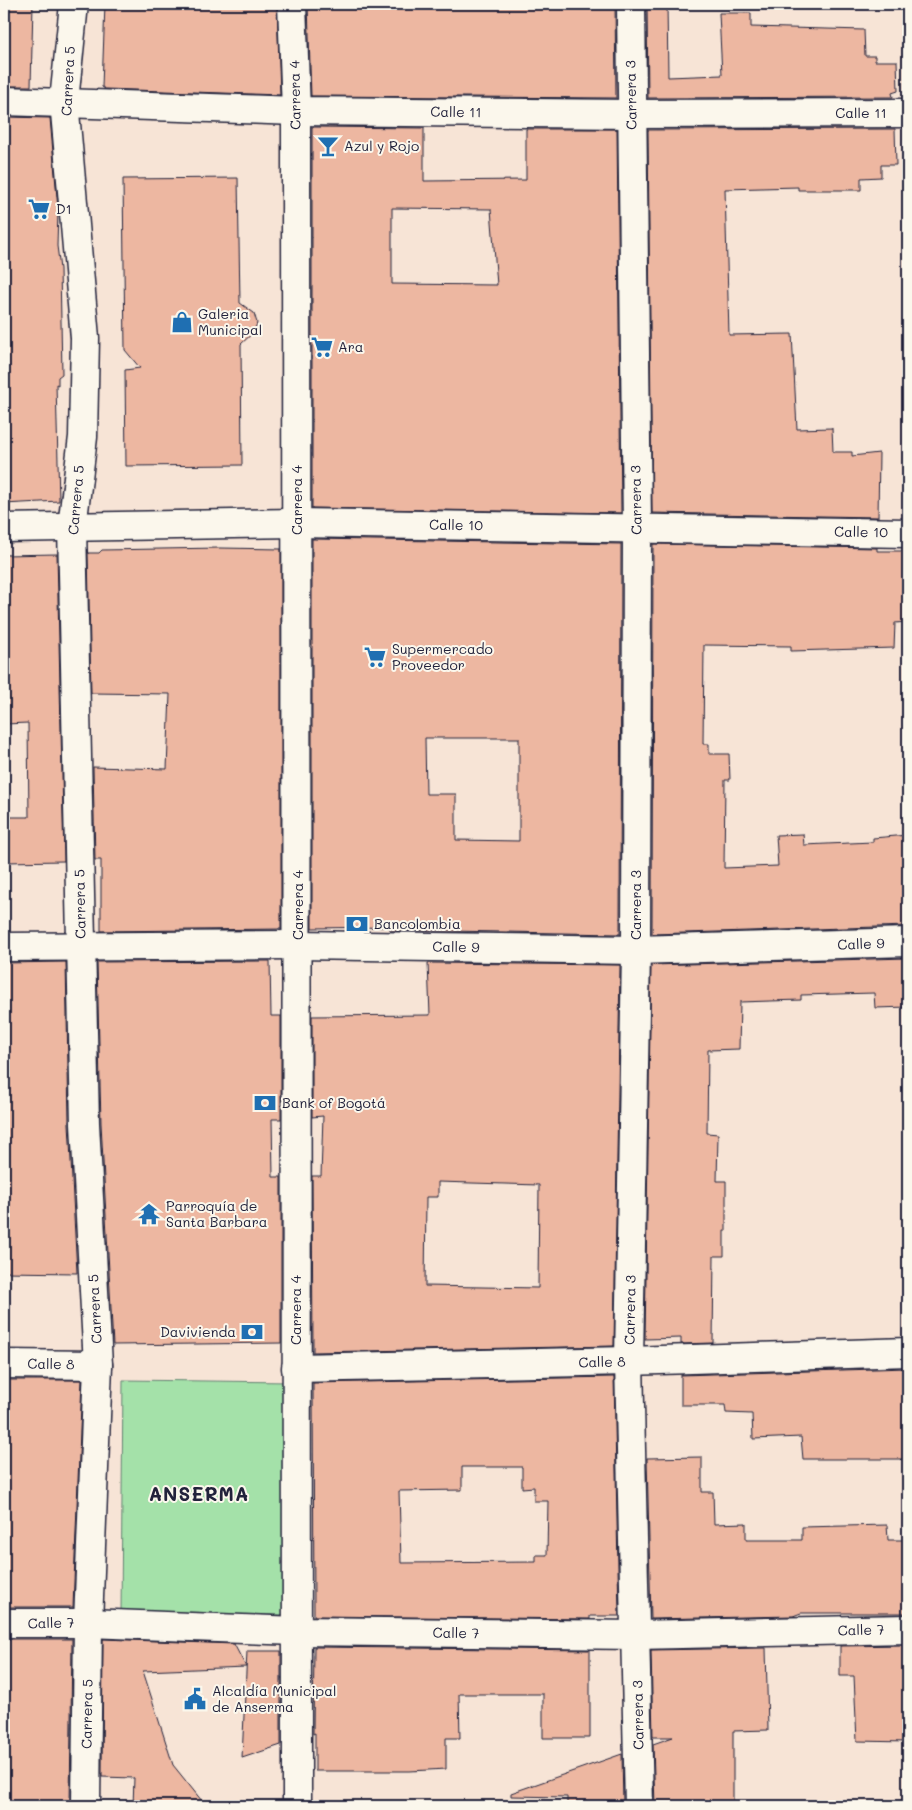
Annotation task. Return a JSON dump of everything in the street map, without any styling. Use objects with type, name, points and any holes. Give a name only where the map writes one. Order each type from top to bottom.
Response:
[{"type":"street","name":"Carrera 5","points":[[74,4],[64,101],[85,338],[82,437],[72,527],[85,1124],[98,1364],[88,1622],[86,1806]]},
{"type":"street","name":"Carrera 4","points":[[292,4],[296,111],[298,1806]]},
{"type":"street","name":"Carrera 3","points":[[631,4],[637,528],[636,950],[629,1361],[637,1635],[639,1806]]},
{"type":"street","name":"Calle 11","points":[[4,100],[64,101],[168,108],[296,111],[632,114],[908,113]]},
{"type":"street","name":"Calle 10","points":[[4,528],[296,522],[908,532]]},
{"type":"street","name":"Calle 9","points":[[4,947],[298,944],[636,950],[908,942]]},
{"type":"street","name":"Calle 8","points":[[296,1368],[629,1361],[908,1352]]},
{"type":"street","name":"Calle 8","points":[[4,1364],[98,1364]]},
{"type":"street","name":"Calle 7","points":[[4,1623],[88,1622],[297,1631],[637,1635],[908,1630]]},
{"type":"green space","points":[[123,1380],[289,1382],[285,1615],[121,1614]]},
{"type":"building","points":[[4,4],[33,4],[31,86],[4,86]]},
{"type":"building","points":[[105,4],[277,4],[280,95],[105,89],[102,87]]},
{"type":"building","points":[[308,4],[615,4],[616,98],[311,96]]},
{"type":"building","points":[[647,4],[667,4],[668,77],[722,75],[719,13],[751,13],[751,27],[864,30],[865,56],[875,56],[875,61],[897,61],[898,91],[892,93],[893,97],[648,98]]},
{"type":"building","points":[[4,117],[50,118],[58,209],[57,246],[60,269],[62,374],[58,377],[58,385],[56,384],[59,501],[4,504]]},
{"type":"building","points":[[312,127],[424,128],[424,181],[526,180],[526,129],[617,129],[621,513],[312,508]],"holes":[[[392,208],[491,209],[497,285],[392,284]]]},
{"type":"building","points":[[895,129],[896,165],[881,165],[881,177],[861,178],[861,190],[798,190],[798,187],[725,189],[729,335],[792,334],[797,429],[832,428],[833,452],[852,452],[852,456],[879,453],[878,517],[652,513],[648,130]]},
{"type":"building","name":"Galeria Municipal","points":[[238,178],[240,303],[254,313],[257,323],[254,332],[241,344],[242,465],[126,466],[125,370],[140,368],[125,350],[123,179]]},
{"type":"building","points":[[312,539],[621,544],[620,934],[390,930],[390,927],[312,928]],"holes":[[[425,738],[519,738],[519,841],[456,840],[456,794],[426,794]]]},
{"type":"building","points":[[653,544],[877,548],[877,551],[908,551],[908,622],[895,623],[894,648],[791,651],[791,646],[704,645],[703,744],[709,744],[709,754],[729,754],[730,780],[725,780],[724,868],[778,866],[776,835],[803,834],[804,845],[873,842],[873,838],[908,835],[908,926],[652,934]]},
{"type":"building","points":[[281,549],[281,929],[101,931],[101,860],[95,860],[93,767],[167,769],[170,694],[91,693],[88,553],[99,553],[102,550]]},
{"type":"building","points":[[57,554],[64,861],[4,862],[4,817],[29,817],[28,723],[4,724],[4,555]]},
{"type":"building","points":[[908,958],[908,1007],[875,1008],[874,993],[801,995],[801,1000],[740,1002],[739,1049],[708,1050],[707,1133],[718,1134],[717,1181],[726,1181],[724,1256],[714,1256],[713,1343],[681,1344],[681,1338],[645,1339],[651,965]]},
{"type":"building","points":[[270,961],[271,1016],[281,1016],[281,1119],[272,1119],[273,1177],[281,1177],[281,1343],[113,1345],[101,1123],[97,962]]},
{"type":"building","points":[[66,962],[69,1124],[77,1273],[4,1272],[4,963]]},
{"type":"building","points":[[428,963],[620,965],[614,1346],[313,1352],[312,1176],[321,1176],[323,1116],[312,1117],[312,1016],[430,1015]],"holes":[[[438,1182],[539,1185],[538,1288],[425,1286],[426,1197],[438,1197]]]},
{"type":"building","points":[[908,1368],[908,1459],[803,1459],[801,1437],[753,1439],[752,1414],[726,1413],[725,1405],[681,1405],[681,1375]]},
{"type":"building","points":[[614,1377],[619,1616],[590,1616],[590,1619],[314,1616],[313,1383]],"holes":[[[462,1467],[522,1467],[522,1488],[534,1487],[534,1501],[548,1501],[547,1555],[536,1555],[536,1562],[401,1563],[399,1491],[462,1490]]]},
{"type":"building","points":[[4,1380],[82,1380],[73,1607],[4,1607]]},
{"type":"building","points":[[702,1457],[702,1492],[713,1492],[714,1524],[746,1523],[746,1540],[802,1540],[802,1527],[887,1525],[888,1540],[908,1540],[908,1613],[801,1613],[793,1616],[651,1619],[647,1458]]},
{"type":"building","points":[[4,1639],[72,1639],[70,1806],[4,1806]]},
{"type":"building","points":[[103,1639],[234,1644],[246,1667],[143,1671],[173,1765],[206,1806],[133,1806],[134,1778],[102,1777]]},
{"type":"building","points":[[908,1645],[908,1742],[857,1741],[854,1676],[840,1676],[840,1646]]},
{"type":"building","points":[[314,1647],[590,1650],[590,1738],[543,1738],[543,1694],[459,1694],[460,1738],[446,1738],[446,1769],[315,1771],[315,1733],[313,1734]]},
{"type":"building","points":[[766,1648],[768,1730],[733,1731],[733,1806],[655,1806],[653,1744],[673,1737],[653,1737],[651,1650]]},
{"type":"building","points":[[247,1651],[281,1651],[281,1745],[242,1758]]},
{"type":"building","points":[[622,1754],[623,1806],[567,1806],[567,1797],[511,1796],[511,1793]]},
{"type":"place","name":"Azul y Rojo","points":[[328,146]]},
{"type":"place","name":"D1","points":[[39,209]]},
{"type":"place","name":"Galeria Municipal","points":[[182,322]]},
{"type":"place","name":"Ara","points":[[322,347]]},
{"type":"place","name":"Supermercado Proveedor","points":[[375,657]]},
{"type":"place","name":"Bancolombia","points":[[357,924]]},
{"type":"place","name":"Bank of Bogotá","points":[[265,1103]]},
{"type":"place","name":"Parroquía de Santa Barbara","points":[[149,1214]]},
{"type":"place","name":"Davivienda","points":[[252,1332]]},
{"type":"place","name":"Alcaldía Municipal de Anserma","points":[[195,1699]]},
{"type":"district","name":"ANSERMA","points":[[199,1494]]}]
